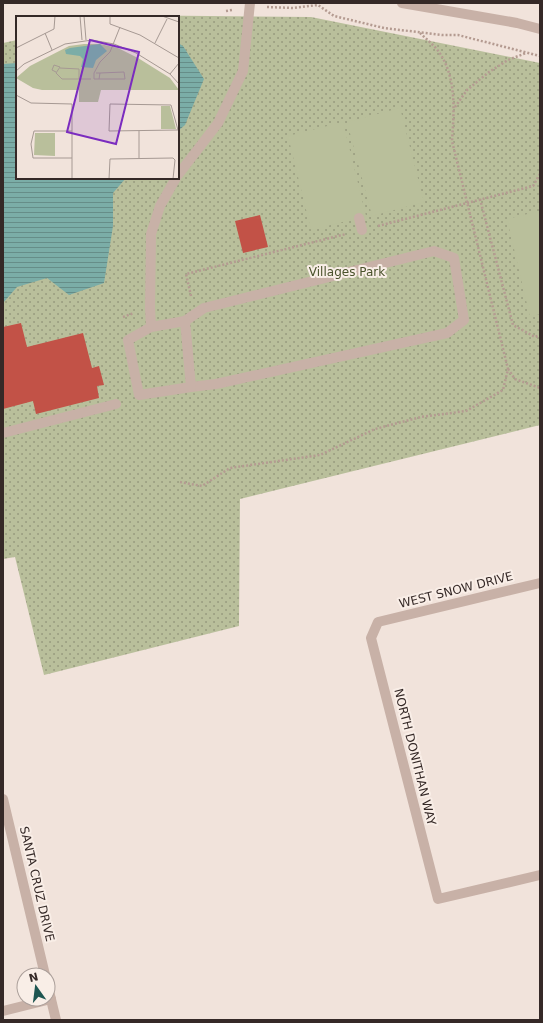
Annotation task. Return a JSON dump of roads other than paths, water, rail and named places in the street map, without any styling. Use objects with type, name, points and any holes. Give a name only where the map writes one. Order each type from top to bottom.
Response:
[{"type":"street","points":[[402,3],[518,23],[540,29]]},
{"type":"street","points":[[179,174],[218,123],[243,71],[249,5]]},
{"type":"street","points":[[151,327],[151,234],[160,206],[175,179]]},
{"type":"street","points":[[359,218],[362,230]]},
{"type":"street","points":[[434,251],[454,258],[464,320],[447,333],[216,384],[191,386],[139,395],[128,340],[151,327],[185,321],[204,308],[434,251]]},
{"type":"street","points":[[185,321],[191,386]]},
{"type":"street","points":[[3,433],[116,404]]},
{"type":"street","name":"WEST SNOW DRIVE","points":[[378,622],[540,583]]},
{"type":"street","name":"NORTH DONITHAN WAY","points":[[378,622],[371,638],[438,900],[540,874]]},
{"type":"street","name":"SANTA CRUZ DRIVE","points":[[3,799],[43,967]]},
{"type":"street","points":[[3,1011],[19,1007]]},
{"type":"street","points":[[53,1007],[56,1020]]},
{"type":"water","points":[[179,44],[183,46],[204,79],[185,125],[179,130]]},
{"type":"water","points":[[16,63],[16,179],[125,179],[113,193],[113,226],[104,283],[69,295],[47,278],[17,287],[3,303],[3,64]]},
{"type":"park label","name":"Villages Park","points":[[347,272]]}]
